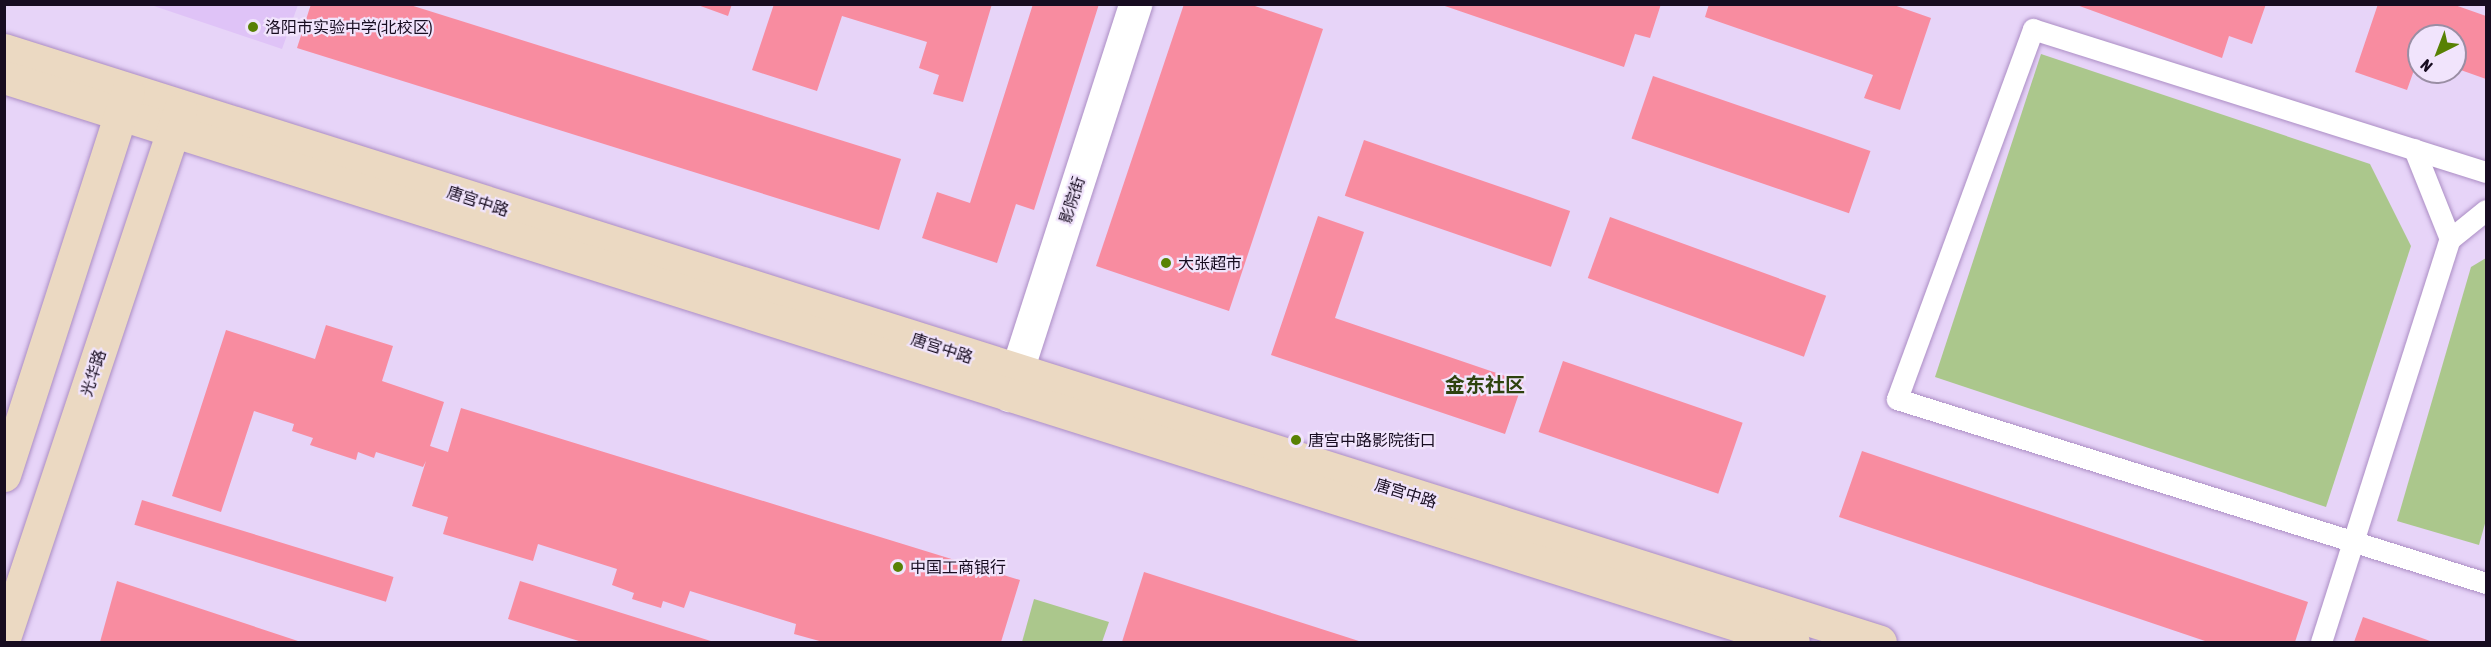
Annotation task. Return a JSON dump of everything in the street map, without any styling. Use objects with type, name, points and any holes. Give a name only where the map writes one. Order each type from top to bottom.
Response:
[{"type":"main road","name":"唐宫中路","points":[[4,50],[125,102]]},
{"type":"main road","name":"唐宫中路","points":[[4,77],[125,102],[177,118],[1797,634],[1880,642]]},
{"type":"main road","points":[[4,475],[125,102]]},
{"type":"main road","name":"光华路","points":[[4,638],[177,118]]},
{"type":"street","name":"影院街","points":[[1013,383],[1135,4]]},
{"type":"lane","points":[[2487,172],[2033,29],[1897,399],[2487,582]]},
{"type":"lane","points":[[2414,149],[2450,239]]},
{"type":"lane","points":[[2322,642],[2450,239],[2487,210]]},
{"type":"shaded area","name":"洛阳市实验中学(北校区)","points":[[151,5],[298,5],[282,49]]},
{"type":"green space","points":[[2041,54],[2370,164],[2411,246],[2326,507],[1935,377]]},
{"type":"green space","points":[[2486,258],[2486,520],[2479,545],[2397,521],[2471,267]]},
{"type":"green space","points":[[1034,599],[1109,622],[1102,642],[1022,642]]},
{"type":"building","points":[[311,4],[407,4],[901,159],[879,230],[297,48]]},
{"type":"building","points":[[695,4],[732,4],[728,16]]},
{"type":"building","points":[[774,4],[992,4],[963,102],[933,94],[939,75],[919,68],[927,42],[842,16],[817,91],[752,70]]},
{"type":"building","points":[[1033,4],[1099,4],[1034,210],[1016,204],[997,263],[922,238],[937,192],[970,203]]},
{"type":"building","points":[[1184,4],[1249,4],[1323,29],[1229,311],[1096,266]]},
{"type":"building","points":[[1439,4],[1661,4],[1650,38],[1635,34],[1624,67]]},
{"type":"building","points":[[1709,4],[1891,4],[1931,18],[1900,110],[1864,98],[1873,75],[1705,17]]},
{"type":"building","points":[[2074,4],[2266,4],[2252,44],[2229,36],[2222,58]]},
{"type":"building","points":[[2378,4],[2452,4],[2486,16],[2486,79],[2467,72],[2467,24],[2407,24],[2407,84],[2409,84],[2407,90],[2355,72]]},
{"type":"building","points":[[1653,76],[1870,151],[1849,213],[1632,138]]},
{"type":"building","points":[[1364,140],[1570,211],[1551,267],[1345,196]]},
{"type":"building","points":[[1318,216],[1364,232],[1335,318],[1523,382],[1505,434],[1271,355]]},
{"type":"building","points":[[1610,217],[1826,296],[1804,357],[1588,278]]},
{"type":"building","points":[[326,325],[393,346],[382,381],[444,402],[430,446],[448,452],[461,408],[1020,580],[1001,642],[823,642],[794,634],[796,624],[690,591],[684,608],[663,601],[661,608],[632,599],[634,593],[612,585],[617,569],[538,544],[533,561],[443,534],[448,517],[412,506],[426,461],[423,467],[376,452],[374,458],[358,452],[356,460],[310,445],[313,438],[292,431],[294,424],[254,411],[221,512],[172,496],[226,330],[315,359]]},
{"type":"building","points":[[1563,361],[1743,423],[1718,494],[1539,432]]},
{"type":"building","points":[[1862,451],[2308,602],[2295,642],[2208,642],[1839,517]]},
{"type":"building","points":[[142,500],[394,577],[386,602],[134,525]]},
{"type":"building","points":[[1144,572],[1362,642],[1122,642]]},
{"type":"building","points":[[117,581],[301,642],[100,642]]},
{"type":"building","points":[[520,581],[714,642],[582,642],[508,619]]},
{"type":"building","points":[[2363,617],[2433,642],[2354,642]]},
{"type":"place","name":"洛阳市实验中学(北校区)","points":[[253,27]]},
{"type":"place","name":"大张超市","points":[[1166,263]]},
{"type":"place","name":"唐宫中路影院街口","points":[[1296,440]]},
{"type":"place","name":"中国工商银行","points":[[898,567]]},
{"type":"district","name":"金东社区","points":[[1485,384]]}]
